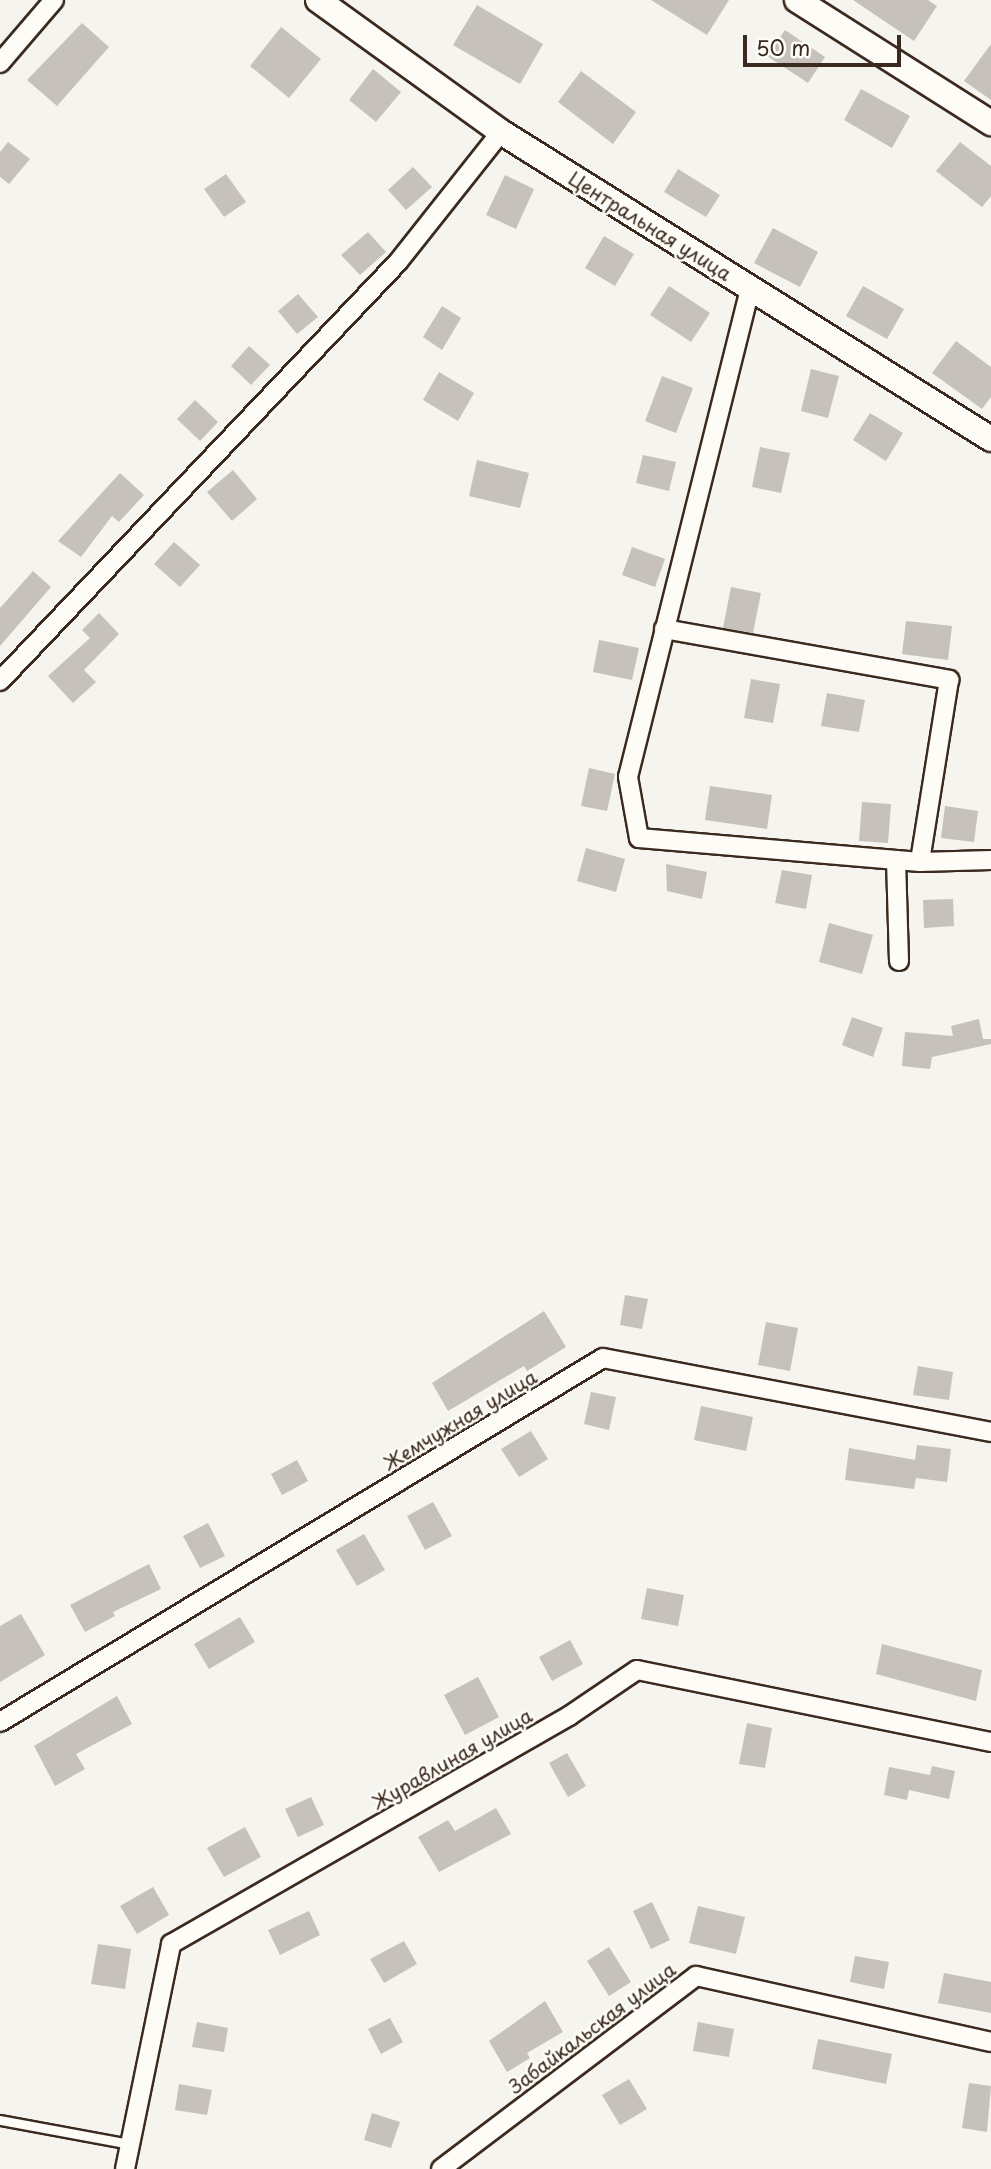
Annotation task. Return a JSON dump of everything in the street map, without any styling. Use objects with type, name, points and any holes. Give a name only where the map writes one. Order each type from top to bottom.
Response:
[{"type":"street","points":[[0,63],[54,0]]},
{"type":"street","name":"Центральная улица","points":[[317,0],[500,132],[991,439]]},
{"type":"street","points":[[804,2],[991,123]]},
{"type":"street","points":[[0,681],[398,262],[500,132]]},
{"type":"street","points":[[750,289],[628,777],[639,838],[920,862],[991,860]]},
{"type":"street","points":[[664,629],[949,680],[920,862]]},
{"type":"street","points":[[896,860],[899,961]]},
{"type":"street","name":"Жемчужная улица","points":[[0,1722],[603,1358],[991,1432]]},
{"type":"street","name":"Журавлиная улица","points":[[125,2169],[171,1944],[569,1716],[637,1670],[991,1742]]},
{"type":"street","name":"Забайкальская улица","points":[[441,2169],[696,1976],[991,2042]]},
{"type":"lane","points":[[0,2120],[129,2144]]},
{"type":"building","points":[[651,0],[729,0],[707,35]]},
{"type":"building","points":[[853,0],[928,0],[937,6],[914,41]]},
{"type":"building","points":[[477,5],[543,44],[520,84],[453,45]]},
{"type":"building","points":[[82,23],[109,47],[57,106],[27,80]]},
{"type":"building","points":[[281,27],[321,59],[289,98],[250,66]]},
{"type":"building","points":[[785,30],[825,57],[808,83],[767,56]]},
{"type":"building","points":[[991,44],[991,100],[964,81]]},
{"type":"building","points":[[373,69],[401,92],[376,122],[349,100]]},
{"type":"building","points":[[581,71],[636,112],[613,144],[558,102]]},
{"type":"building","points":[[861,89],[910,116],[892,148],[844,120]]},
{"type":"building","points":[[8,142],[30,159],[9,184],[0,177],[0,152]]},
{"type":"building","points":[[960,142],[991,166],[991,196],[982,207],[936,171]]},
{"type":"building","points":[[413,167],[432,187],[406,210],[388,190]]},
{"type":"building","points":[[678,169],[720,195],[706,217],[664,192]]},
{"type":"building","points":[[226,174],[246,202],[224,217],[204,189]]},
{"type":"building","points":[[505,175],[534,189],[516,229],[486,215]]},
{"type":"building","points":[[773,228],[818,252],[800,287],[754,263]]},
{"type":"building","points":[[368,232],[386,252],[360,275],[341,255]]},
{"type":"building","points":[[604,236],[634,254],[615,286],[585,268]]},
{"type":"building","points":[[669,286],[710,313],[691,342],[650,315]]},
{"type":"building","points":[[863,286],[904,309],[887,339],[846,316]]},
{"type":"building","points":[[298,294],[318,317],[297,334],[278,311]]},
{"type":"building","points":[[442,306],[461,318],[442,350],[423,337]]},
{"type":"building","points":[[956,341],[991,367],[991,397],[982,409],[932,373]]},
{"type":"building","points":[[249,346],[270,365],[251,385],[231,366]]},
{"type":"building","points":[[811,369],[839,376],[828,418],[801,411]]},
{"type":"building","points":[[439,372],[474,393],[458,421],[423,400]]},
{"type":"building","points":[[662,376],[693,388],[676,433],[645,421]]},
{"type":"building","points":[[195,400],[218,422],[200,441],[177,419]]},
{"type":"building","points":[[870,413],[903,433],[886,461],[853,440]]},
{"type":"building","points":[[760,447],[790,453],[781,493],[752,487]]},
{"type":"building","points":[[643,455],[676,462],[669,491],[636,483]]},
{"type":"building","points":[[477,460],[529,473],[520,508],[469,496]]},
{"type":"building","points":[[233,470],[257,499],[232,521],[207,492]]},
{"type":"building","points":[[120,473],[144,495],[119,522],[112,516],[81,557],[58,541]]},
{"type":"building","points":[[174,542],[200,565],[180,587],[154,564]]},
{"type":"building","points":[[632,547],[665,559],[655,587],[622,575]]},
{"type":"building","points":[[33,571],[51,587],[0,646],[0,608]]},
{"type":"building","points":[[731,587],[761,593],[753,633],[723,628]]},
{"type":"building","points":[[99,613],[119,634],[84,670],[96,682],[73,703],[48,676],[90,638],[82,630]]},
{"type":"building","points":[[906,621],[952,626],[948,660],[902,654]]},
{"type":"building","points":[[599,640],[639,648],[632,680],[593,672]]},
{"type":"building","points":[[751,679],[780,684],[773,723],[744,718]]},
{"type":"building","points":[[827,693],[865,700],[859,732],[821,726]]},
{"type":"building","points":[[589,768],[615,774],[607,811],[581,806]]},
{"type":"building","points":[[710,786],[772,795],[767,829],[705,820]]},
{"type":"building","points":[[862,802],[891,804],[888,843],[859,841]]},
{"type":"building","points":[[945,806],[978,811],[974,842],[941,838]]},
{"type":"building","points":[[586,848],[625,859],[616,892],[577,881]]},
{"type":"building","points":[[666,864],[707,872],[702,899],[667,891]]},
{"type":"building","points":[[782,870],[812,875],[806,909],[775,903]]},
{"type":"building","points":[[953,899],[954,926],[924,928],[923,900]]},
{"type":"building","points":[[829,923],[873,935],[862,974],[819,962]]},
{"type":"building","points":[[852,1017],[883,1028],[873,1057],[842,1045]]},
{"type":"building","points":[[979,1019],[983,1039],[991,1039],[991,1044],[932,1057],[930,1069],[902,1066],[905,1032],[953,1036],[951,1026]]},
{"type":"building","points":[[625,1295],[648,1299],[642,1329],[620,1325]]},
{"type":"building","points":[[544,1311],[566,1347],[527,1371],[524,1366],[448,1411],[432,1383]]},
{"type":"building","points":[[766,1322],[798,1328],[790,1371],[758,1365]]},
{"type":"building","points":[[918,1366],[953,1372],[949,1400],[913,1395]]},
{"type":"building","points":[[591,1392],[616,1397],[609,1430],[584,1424]]},
{"type":"building","points":[[701,1406],[753,1417],[746,1451],[694,1440]]},
{"type":"building","points":[[531,1431],[548,1459],[519,1477],[501,1449]]},
{"type":"building","points":[[917,1445],[951,1449],[947,1482],[916,1478],[914,1489],[845,1480],[849,1448],[915,1460]]},
{"type":"building","points":[[297,1460],[308,1481],[282,1495],[271,1474]]},
{"type":"building","points":[[433,1502],[452,1536],[425,1550],[407,1516]]},
{"type":"building","points":[[208,1523],[225,1556],[200,1568],[183,1536]]},
{"type":"building","points":[[364,1534],[385,1570],[357,1586],[336,1550]]},
{"type":"building","points":[[149,1564],[161,1589],[113,1612],[115,1616],[85,1632],[70,1605]]},
{"type":"building","points":[[647,1588],[684,1595],[678,1626],[641,1619]]},
{"type":"building","points":[[21,1614],[45,1655],[0,1682],[0,1626]]},
{"type":"building","points":[[240,1617],[255,1642],[209,1669],[194,1644]]},
{"type":"building","points":[[570,1640],[583,1664],[552,1681],[539,1657]]},
{"type":"building","points":[[882,1644],[982,1670],[976,1701],[876,1674]]},
{"type":"building","points":[[478,1677],[499,1717],[465,1735],[444,1695]]},
{"type":"building","points":[[117,1696],[132,1724],[76,1754],[85,1769],[55,1786],[34,1746]]},
{"type":"building","points":[[747,1723],[772,1728],[765,1768],[739,1764]]},
{"type":"building","points":[[567,1753],[586,1786],[568,1797],[549,1763]]},
{"type":"building","points":[[932,1766],[955,1771],[949,1799],[909,1790],[907,1800],[884,1795],[889,1767],[930,1775]]},
{"type":"building","points":[[311,1797],[324,1825],[298,1837],[285,1809]]},
{"type":"building","points":[[496,1808],[511,1834],[439,1872],[418,1837],[448,1820],[455,1831]]},
{"type":"building","points":[[245,1827],[261,1857],[224,1877],[207,1848]]},
{"type":"building","points":[[153,1887],[169,1915],[137,1934],[120,1906]]},
{"type":"building","points":[[652,1902],[670,1940],[651,1949],[633,1911]]},
{"type":"building","points":[[698,1906],[745,1917],[736,1954],[689,1943]]},
{"type":"building","points":[[309,1911],[320,1935],[280,1955],[268,1930]]},
{"type":"building","points":[[404,1941],[417,1964],[384,1983],[370,1959]]},
{"type":"building","points":[[98,1944],[131,1949],[125,1989],[91,1984]]},
{"type":"building","points":[[609,1947],[631,1982],[609,1996],[587,1961]]},
{"type":"building","points":[[855,1956],[889,1962],[884,1989],[850,1982]]},
{"type":"building","points":[[944,1973],[991,1982],[991,2013],[938,2003]]},
{"type":"building","points":[[545,2001],[563,2032],[527,2053],[530,2058],[507,2072],[489,2041]]},
{"type":"building","points":[[390,2018],[403,2042],[381,2054],[368,2029]]},
{"type":"building","points":[[197,2022],[228,2028],[224,2052],[192,2047]]},
{"type":"building","points":[[698,2022],[734,2029],[729,2057],[693,2051]]},
{"type":"building","points":[[818,2039],[892,2054],[886,2084],[812,2069]]},
{"type":"building","points":[[629,2079],[647,2109],[620,2125],[602,2095]]},
{"type":"building","points":[[969,2083],[991,2086],[987,2132],[962,2128]]},
{"type":"building","points":[[179,2084],[212,2090],[207,2115],[175,2110]]},
{"type":"building","points":[[372,2113],[400,2122],[391,2148],[364,2140]]}]
